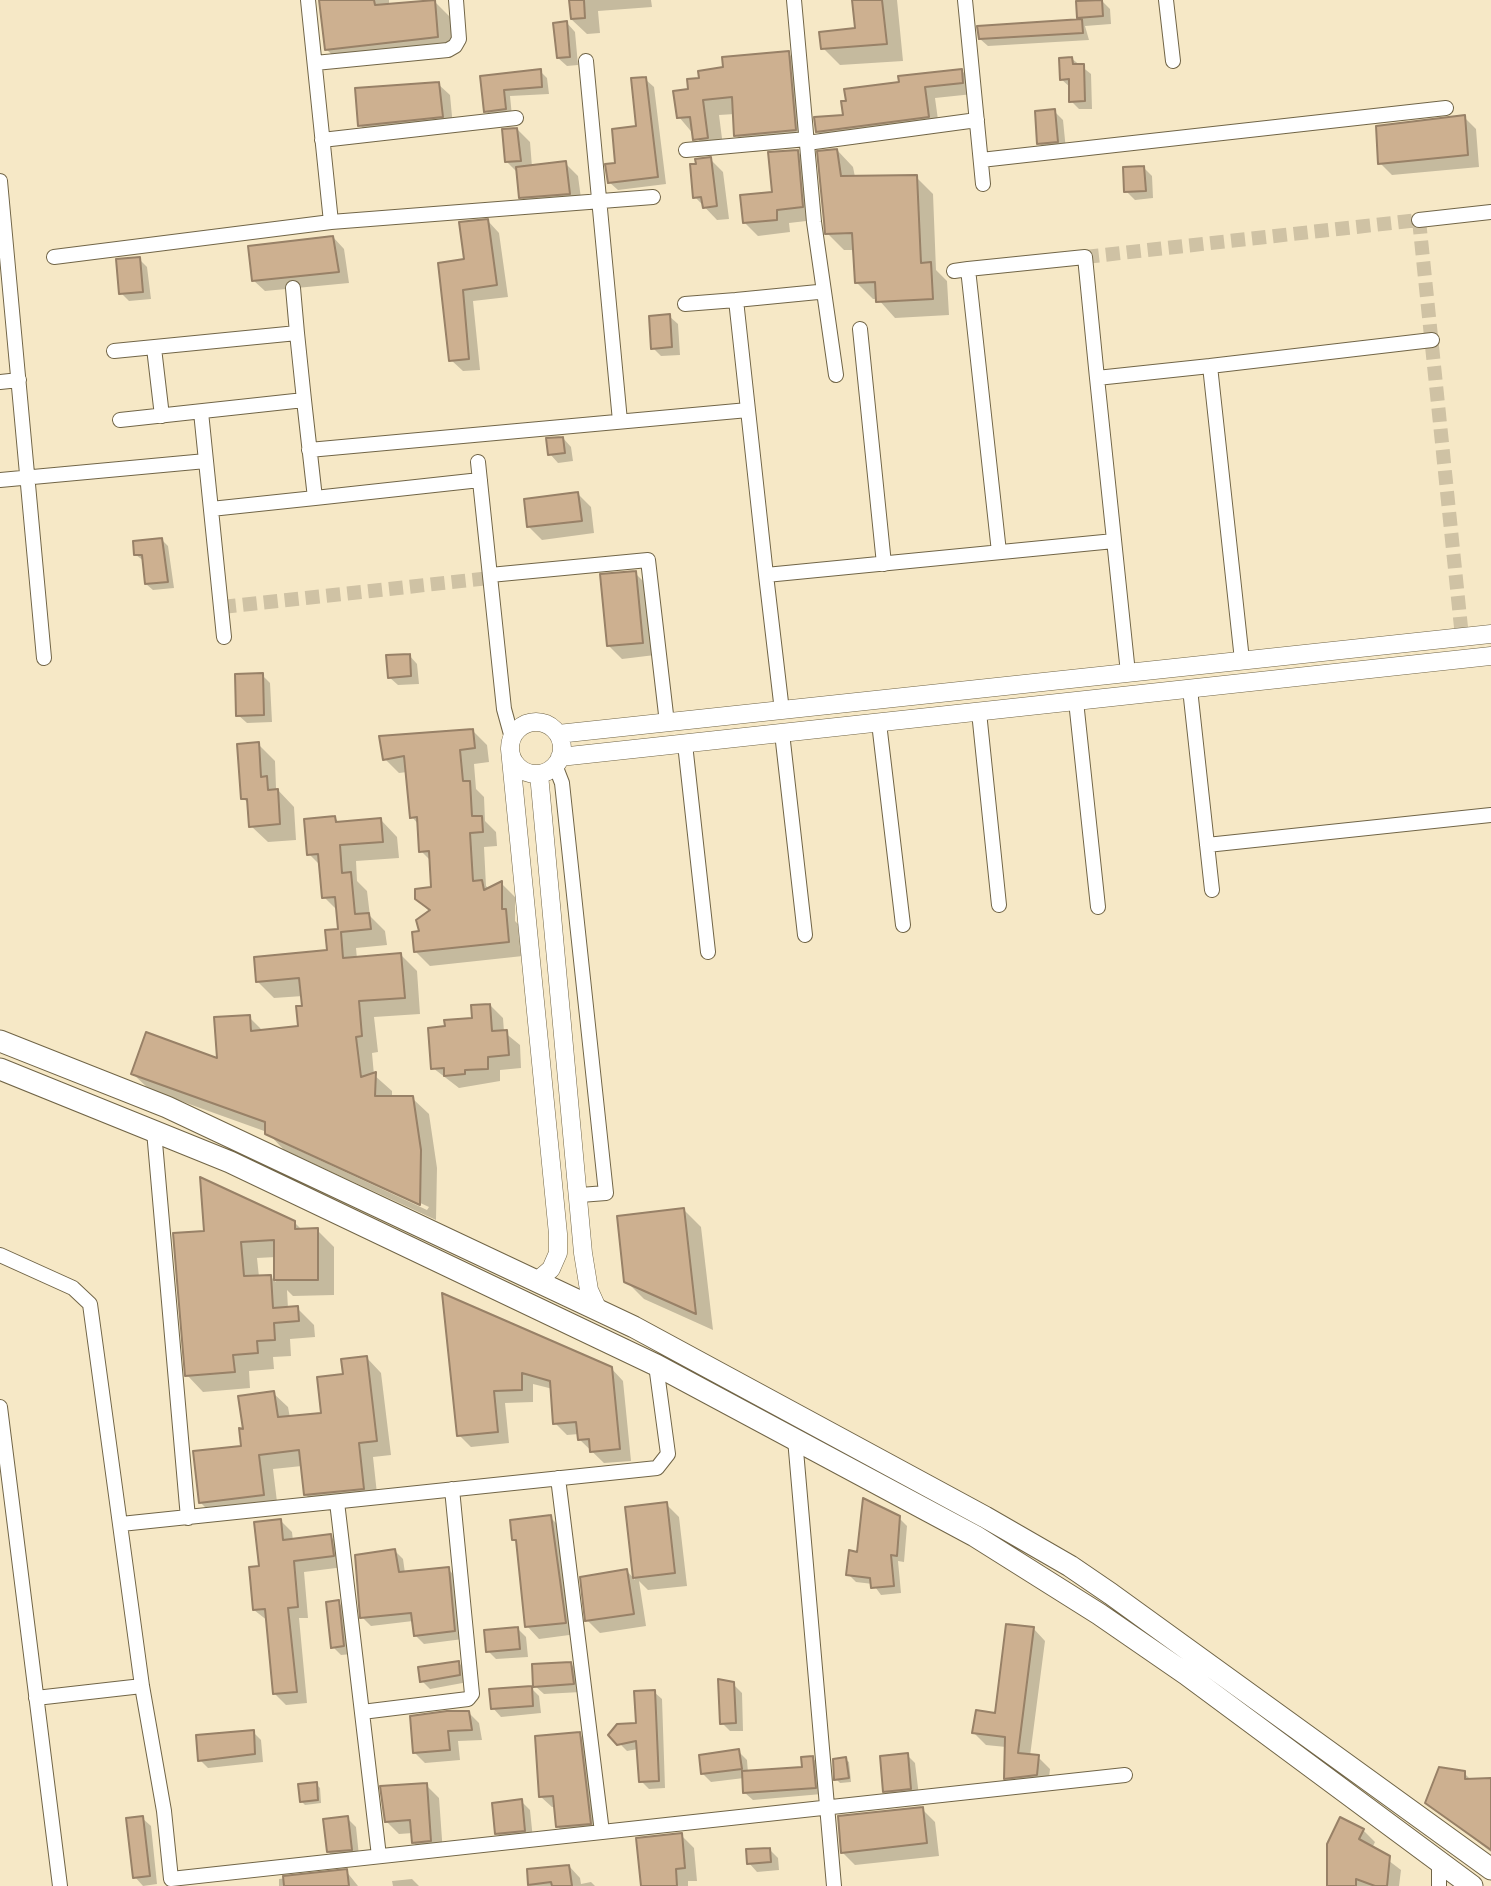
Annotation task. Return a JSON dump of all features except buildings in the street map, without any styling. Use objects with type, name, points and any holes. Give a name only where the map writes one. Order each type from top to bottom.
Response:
[{"type":"main road","points":[[0,1041],[167,1107],[537,1281],[598,1310],[886,1462],[1070,1566],[1491,1869]]},
{"type":"main road","points":[[0,1069],[230,1162],[656,1365],[975,1536],[1099,1614],[1186,1674],[1472,1886]]},
{"type":"main road","points":[[451,1269],[452,1241]]},
{"type":"main road","points":[[878,1483],[886,1462]]},
{"type":"main road","points":[[1099,1614],[1111,1594]]},
{"type":"street","points":[[308,0],[331,222]]},
{"type":"street","points":[[314,63],[448,50],[455,46],[459,39],[456,0]]},
{"type":"street","points":[[794,0],[814,222],[836,375]]},
{"type":"street","points":[[965,0],[984,184]]},
{"type":"street","points":[[1166,0],[1173,61]]},
{"type":"street","points":[[586,61],[620,421]]},
{"type":"street","points":[[981,160],[1446,108]]},
{"type":"street","points":[[322,140],[516,118]]},
{"type":"street","points":[[686,150],[807,141],[977,120]]},
{"type":"street","points":[[0,181],[5,281],[19,380],[44,657]]},
{"type":"street","points":[[54,257],[331,222],[653,197]]},
{"type":"street","points":[[1419,220],[1491,212]]},
{"type":"street","points":[[999,552],[961,270],[1085,257],[1128,673]]},
{"type":"street","points":[[293,288],[315,498]]},
{"type":"street","points":[[685,304],[818,292]]},
{"type":"street","points":[[736,300],[782,711]]},
{"type":"street","points":[[860,328],[884,564]]},
{"type":"street","points":[[114,352],[297,333]]},
{"type":"street","points":[[1097,378],[1432,340]]},
{"type":"street","points":[[154,348],[162,416]]},
{"type":"street","points":[[1210,366],[1242,660]]},
{"type":"street","points":[[0,382],[19,380]]},
{"type":"street","points":[[120,420],[304,400]]},
{"type":"street","points":[[309,450],[748,410]]},
{"type":"street","points":[[201,412],[225,637]]},
{"type":"street","points":[[0,480],[206,461]]},
{"type":"street","points":[[478,463],[511,744],[558,1234],[558,1253],[551,1269],[537,1281]]},
{"type":"street","points":[[211,509],[480,480]]},
{"type":"street","points":[[766,575],[1114,541]]},
{"type":"street","points":[[490,575],[648,560],[667,723]]},
{"type":"street","points":[[558,734],[1491,634]]},
{"type":"street","points":[[558,734],[550,726],[528,723],[518,729],[511,744],[520,768],[685,744],[1491,656]]},
{"type":"street","points":[[1190,689],[1212,890]]},
{"type":"street","points":[[1076,701],[1098,908]]},
{"type":"street","points":[[979,712],[999,905]]},
{"type":"street","points":[[879,723],[903,925]]},
{"type":"street","points":[[782,733],[804,935]]},
{"type":"street","points":[[558,734],[551,765],[580,1195],[586,1278],[598,1310]]},
{"type":"street","points":[[685,744],[708,952]]},
{"type":"street","points":[[551,765],[562,783],[606,1193],[580,1195]]},
{"type":"street","points":[[1207,845],[1491,815]]},
{"type":"street","points":[[154,1131],[188,1518]]},
{"type":"street","points":[[0,1255],[73,1288],[90,1304],[142,1686],[161,1789],[171,1879],[1125,1775]]},
{"type":"street","points":[[121,1524],[657,1468],[668,1454],[656,1365]]},
{"type":"street","points":[[0,1407],[60,1886]]},
{"type":"street","points":[[795,1439],[834,1886]]},
{"type":"street","points":[[558,1478],[602,1832]]},
{"type":"street","points":[[362,1712],[468,1699],[472,1694],[452,1489]]},
{"type":"street","points":[[337,1502],[379,1856]]},
{"type":"street","points":[[36,1698],[142,1686]]},
{"type":"street","points":[[1439,1862],[1439,1886]]},
{"type":"tunnel","points":[[1085,257],[1419,220],[1462,637]]},
{"type":"tunnel","points":[[222,607],[490,578]]}]
